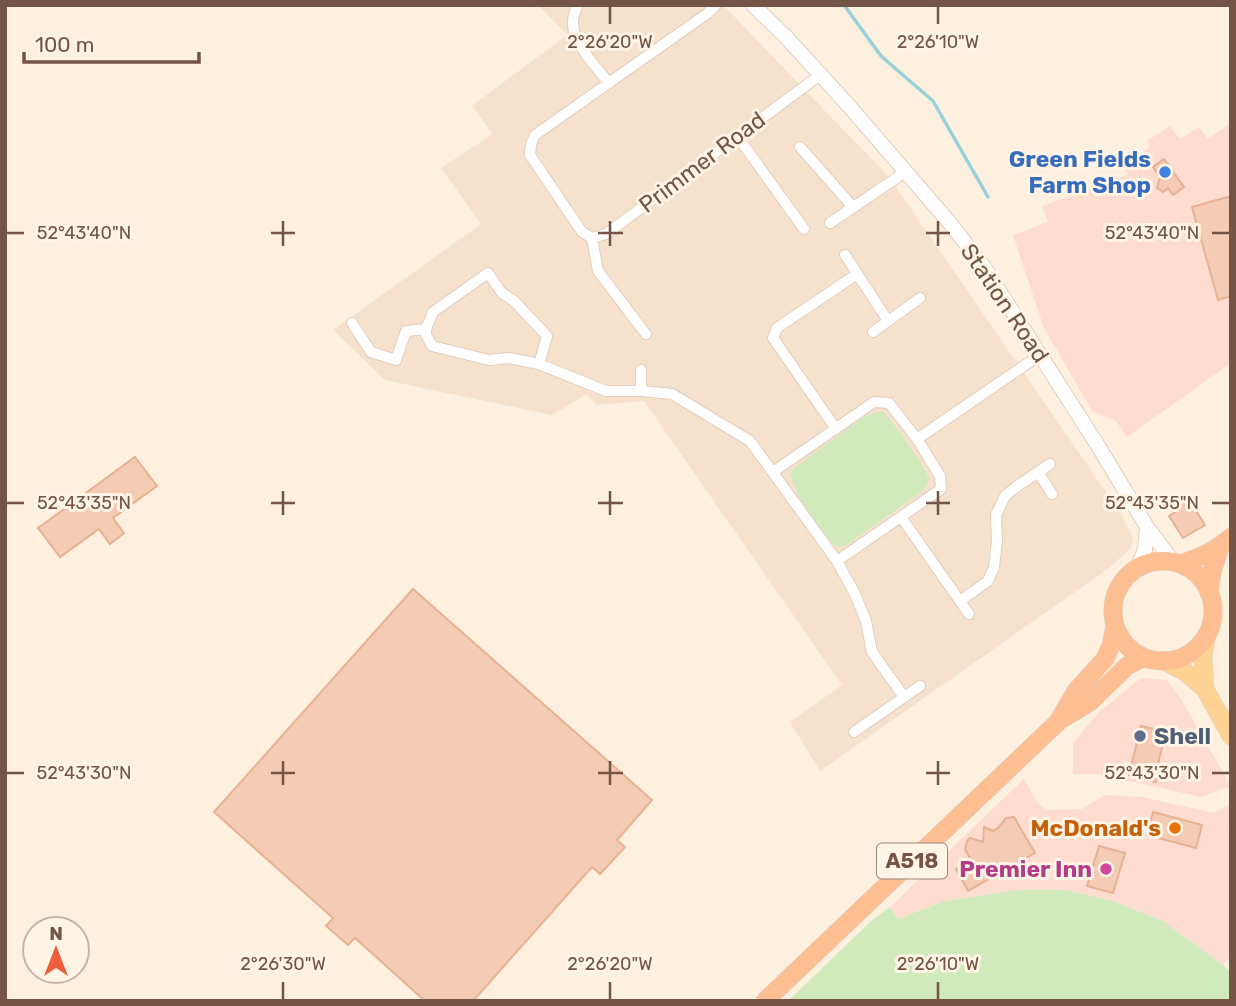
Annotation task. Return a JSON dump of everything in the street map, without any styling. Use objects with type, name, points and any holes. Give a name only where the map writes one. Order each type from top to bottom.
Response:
[{"type":"highway","points":[[1177,563],[1202,580],[1213,607],[1211,622],[1206,636],[1195,649],[1180,658],[1164,661],[1144,657],[1131,650],[1115,626],[1112,613],[1119,587],[1127,576],[1149,563],[1177,563],[1199,559],[1225,542]]},
{"type":"highway","points":[[1209,593],[1212,572],[1225,542]]},
{"type":"highway","name":"A518","points":[[1059,721],[1076,691],[1105,659],[1115,626]]},
{"type":"highway","name":"A518","points":[[765,1001],[1059,721],[1090,702],[1127,666],[1144,657]]},
{"type":"main road","points":[[1205,689],[1203,656],[1206,636]]},
{"type":"main road","points":[[1164,661],[1184,671],[1205,689],[1231,736]]},
{"type":"street","points":[[577,5],[572,23],[575,35],[609,83]]},
{"type":"street","points":[[646,334],[598,271],[592,238],[582,232],[539,171],[530,155],[531,144],[535,135],[716,5]]},
{"type":"street","name":"Station Road","points":[[752,5],[786,37],[949,222],[984,268],[1147,527],[1177,563]]},
{"type":"street","name":"Primmer Road","points":[[592,238],[606,234],[820,75]]},
{"type":"street","points":[[738,137],[804,229]]},
{"type":"street","points":[[800,147],[853,207]]},
{"type":"street","points":[[830,223],[905,170]]},
{"type":"street","points":[[845,255],[888,321]]},
{"type":"street","points":[[539,364],[547,336],[514,301],[502,293],[488,273],[433,312],[426,329],[432,346],[489,360],[509,358],[539,364],[606,391],[671,394],[750,441],[837,561],[866,621],[872,652],[904,697]]},
{"type":"street","points":[[836,429],[774,338],[777,328],[857,274]]},
{"type":"street","points":[[873,332],[920,298]]},
{"type":"street","points":[[352,323],[372,352],[396,360],[406,331],[426,329]]},
{"type":"street","points":[[917,439],[1040,355]]},
{"type":"street","points":[[641,370],[641,391]]},
{"type":"street","points":[[773,472],[874,402],[889,403],[917,439],[940,476],[941,489],[837,561]]},
{"type":"street","points":[[960,601],[988,581],[994,567],[996,514],[1005,496],[1050,464]]},
{"type":"street","points":[[1038,472],[1052,494]]},
{"type":"street","points":[[901,517],[969,614]]},
{"type":"street","points":[[1138,568],[1145,549],[1147,527]]},
{"type":"street","points":[[854,732],[920,686]]},
{"type":"shaded area","points":[[538,5],[723,5],[889,177],[1121,514],[1133,538],[1131,548],[1109,568],[820,771],[790,722],[842,685],[644,401],[596,405],[587,394],[552,415],[385,380],[333,330],[481,224],[441,168],[493,134],[472,106],[567,35]]},
{"type":"shaded area","points":[[1231,123],[1231,363],[1127,437],[1116,421],[1092,411],[1044,328],[1013,235],[1048,222],[1042,206],[1128,175],[1124,167],[1150,147],[1147,141],[1170,126],[1180,139],[1199,127],[1208,139]]},
{"type":"shaded area","name":"Shell","points":[[1141,678],[1167,680],[1181,699],[1231,786],[1201,797],[1098,774],[1073,774],[1073,743],[1098,713]]},
{"type":"shaded area","points":[[1024,779],[1037,802],[1047,810],[1082,809],[1105,795],[1142,797],[1214,813],[1231,804],[1231,956],[1223,965],[1163,921],[1113,901],[1065,890],[1018,890],[944,901],[898,919],[890,907]]},
{"type":"green space","points":[[883,411],[924,469],[929,478],[926,487],[845,546],[835,546],[801,501],[790,471],[861,419]]},
{"type":"green space","points":[[1018,890],[1065,890],[1113,901],[1163,921],[1231,973],[1231,1001],[788,1001],[870,922],[890,907],[898,919],[944,901]]},
{"type":"building","name":"Green Fields Farm Shop","points":[[1164,159],[1184,187],[1173,195],[1168,188],[1163,192],[1157,188],[1160,177],[1153,167]]},
{"type":"building","points":[[1231,196],[1231,296],[1218,300],[1192,207]]},
{"type":"building","points":[[135,457],[157,486],[113,518],[124,533],[110,544],[99,529],[60,557],[38,528]]},
{"type":"building","points":[[1186,495],[1205,525],[1183,538],[1169,516],[1178,510],[1173,502]]},
{"type":"building","points":[[413,589],[652,800],[617,840],[625,847],[600,874],[592,867],[473,1001],[425,1001],[355,938],[348,945],[326,926],[333,918],[214,812]]},
{"type":"building","points":[[1141,726],[1166,732],[1156,782],[1129,775]]},
{"type":"building","name":"McDonald's","points":[[1153,812],[1202,825],[1196,848],[1147,835]]},
{"type":"building","points":[[1014,817],[1035,853],[968,891],[956,869],[971,860],[965,849],[967,841],[970,838],[983,842],[984,827],[993,831],[1006,818]]},
{"type":"building","name":"Premier Inn","points":[[1099,846],[1125,853],[1113,893],[1087,886]]},
{"type":"waterway","points":[[844,5],[881,56],[933,101],[988,197]]},
{"type":"place","name":"Green Fields Farm Shop","points":[[1165,172]]},
{"type":"place","name":"Shell","points":[[1140,736]]},
{"type":"place","name":"McDonald's","points":[[1175,828]]},
{"type":"place","name":"Premier Inn","points":[[1106,869]]}]
